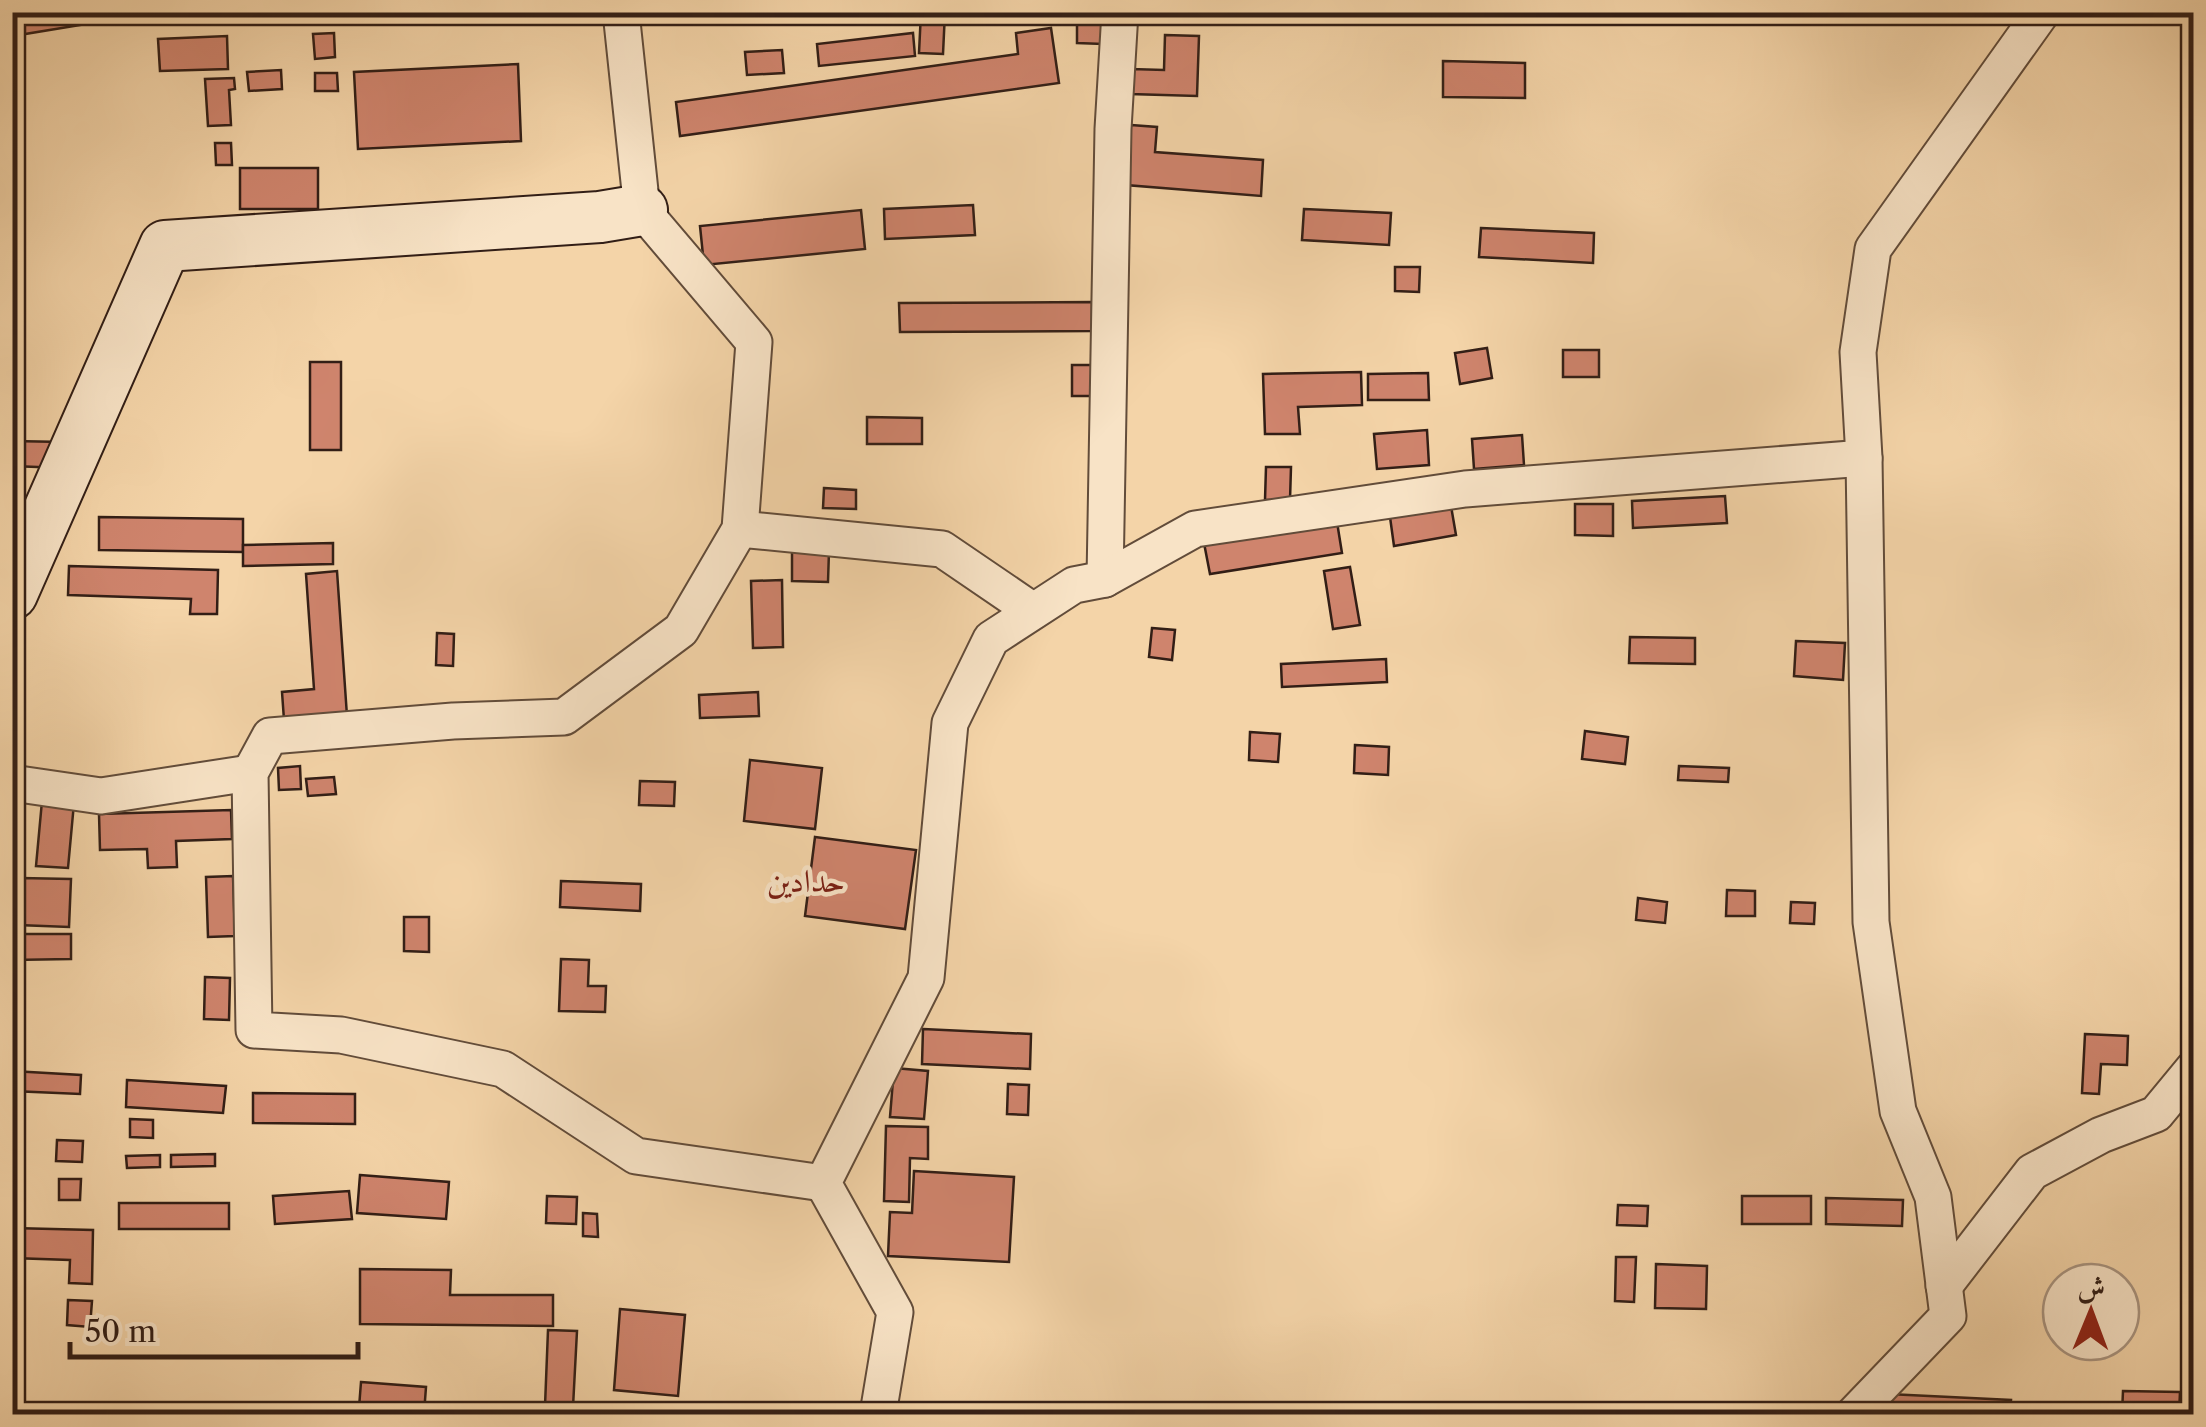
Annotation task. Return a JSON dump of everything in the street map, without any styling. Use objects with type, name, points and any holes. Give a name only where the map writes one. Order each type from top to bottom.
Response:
[{"type":"street","points":[[621,12],[642,210],[754,342],[740,529],[681,630],[564,717],[453,721],[270,736],[250,772],[254,1030],[341,1035],[503,1069],[636,1156],[823,1183]]},
{"type":"street","points":[[1105,579],[1113,129],[1120,12]]},
{"type":"street","points":[[1854,1414],[1948,1316],[1933,1197],[1898,1110],[1871,922],[1864,458],[1858,352],[1872,249],[2042,12]]},
{"type":"street","points":[[12,594],[164,246],[600,217],[642,210]]},
{"type":"street","points":[[823,1183],[926,978],[950,724],[990,639],[1074,585],[1105,579],[1195,529],[1465,489],[1864,458]]},
{"type":"street","points":[[740,529],[942,549],[1034,611]]},
{"type":"street","points":[[12,783],[101,796],[250,772]]},
{"type":"street","points":[[1944,1286],[2032,1172],[2101,1134],[2156,1114],[2194,1068]]},
{"type":"street","points":[[823,1183],[896,1312],[878,1414]]},
{"type":"building","points":[[15,12],[135,12],[135,16],[19,35]]},
{"type":"building","points":[[921,12],[945,12],[943,54],[919,53]]},
{"type":"building","points":[[1077,12],[1104,12],[1103,44],[1077,43]]},
{"type":"building","points":[[1051,28],[1059,83],[680,136],[676,102],[1018,54],[1016,33]]},
{"type":"building","points":[[334,33],[335,57],[315,59],[313,34]]},
{"type":"building","points":[[913,33],[915,56],[819,66],[817,44]]},
{"type":"building","points":[[1165,35],[1199,36],[1197,96],[1130,94],[1131,69],[1164,70]]},
{"type":"building","points":[[227,36],[228,69],[160,71],[158,39]]},
{"type":"building","points":[[782,50],[784,73],[747,75],[745,52]]},
{"type":"building","points":[[1443,61],[1525,63],[1525,98],[1443,97]]},
{"type":"building","points":[[518,64],[521,141],[358,149],[354,72]]},
{"type":"building","points":[[281,70],[282,89],[249,91],[247,72]]},
{"type":"building","points":[[315,73],[337,73],[338,91],[315,91]]},
{"type":"building","points":[[234,78],[235,89],[229,90],[231,125],[208,126],[205,79]]},
{"type":"building","points":[[1131,125],[1157,127],[1155,152],[1263,160],[1261,196],[1126,185]]},
{"type":"building","points":[[215,143],[231,143],[232,165],[216,165]]},
{"type":"building","points":[[240,168],[318,168],[318,209],[240,209]]},
{"type":"building","points":[[973,205],[975,235],[885,239],[884,209]]},
{"type":"building","points":[[1304,209],[1391,213],[1389,245],[1302,240]]},
{"type":"building","points":[[861,210],[865,249],[704,265],[700,226]]},
{"type":"building","points":[[1481,228],[1594,233],[1593,263],[1479,257]]},
{"type":"building","points":[[1395,267],[1420,267],[1419,292],[1395,291]]},
{"type":"building","points":[[1092,302],[1092,331],[900,332],[899,303]]},
{"type":"building","points":[[1487,348],[1492,378],[1460,384],[1455,353]]},
{"type":"building","points":[[1563,350],[1599,350],[1599,377],[1563,377]]},
{"type":"building","points":[[310,362],[341,362],[341,450],[310,450]]},
{"type":"building","points":[[1072,365],[1095,365],[1096,396],[1072,396]]},
{"type":"building","points":[[1361,372],[1362,405],[1298,407],[1300,434],[1265,434],[1263,374]]},
{"type":"building","points":[[1428,373],[1429,400],[1368,400],[1368,374]]},
{"type":"building","points":[[867,417],[922,418],[922,444],[867,444]]},
{"type":"building","points":[[1427,430],[1429,465],[1377,469],[1374,434]]},
{"type":"building","points":[[1522,435],[1524,465],[1474,469],[1472,439]]},
{"type":"building","points":[[12,441],[64,442],[63,468],[12,466]]},
{"type":"building","points":[[1266,467],[1291,467],[1290,500],[1265,500]]},
{"type":"building","points":[[824,488],[856,490],[856,509],[823,508]]},
{"type":"building","points":[[1725,496],[1727,523],[1633,528],[1632,501]]},
{"type":"building","points":[[1575,504],[1613,504],[1613,536],[1575,535]]},
{"type":"building","points":[[1451,506],[1456,535],[1394,546],[1390,517]]},
{"type":"building","points":[[99,517],[243,519],[243,552],[99,550]]},
{"type":"building","points":[[1337,522],[1342,553],[1210,574],[1204,543]]},
{"type":"building","points":[[333,543],[333,564],[243,566],[243,545]]},
{"type":"building","points":[[792,550],[829,551],[828,582],[792,581]]},
{"type":"building","points":[[69,566],[218,570],[217,614],[190,614],[191,599],[68,595]]},
{"type":"building","points":[[1350,567],[1360,625],[1333,629],[1324,571]]},
{"type":"building","points":[[337,571],[347,716],[284,720],[282,692],[314,689],[306,574]]},
{"type":"building","points":[[782,580],[783,647],[753,648],[751,581]]},
{"type":"building","points":[[1152,628],[1175,630],[1172,660],[1149,657]]},
{"type":"building","points":[[437,633],[454,634],[453,666],[436,665]]},
{"type":"building","points":[[1630,637],[1695,638],[1695,664],[1629,663]]},
{"type":"building","points":[[1796,641],[1845,643],[1843,680],[1794,676]]},
{"type":"building","points":[[1386,659],[1387,682],[1282,687],[1281,664]]},
{"type":"building","points":[[758,692],[759,716],[700,718],[699,695]]},
{"type":"building","points":[[1585,731],[1628,737],[1625,764],[1582,759]]},
{"type":"building","points":[[1250,732],[1280,734],[1278,762],[1249,760]]},
{"type":"building","points":[[1355,745],[1389,747],[1388,775],[1354,773]]},
{"type":"building","points":[[750,760],[822,768],[815,829],[744,821]]},
{"type":"building","points":[[300,766],[301,789],[279,790],[278,768]]},
{"type":"building","points":[[1679,766],[1729,768],[1728,782],[1678,780]]},
{"type":"building","points":[[334,777],[336,794],[308,796],[306,779]]},
{"type":"building","points":[[640,781],[675,782],[674,806],[639,805]]},
{"type":"building","points":[[42,801],[74,803],[68,868],[36,866]]},
{"type":"building","points":[[231,810],[232,839],[176,841],[177,867],[148,868],[147,849],[100,850],[99,814]]},
{"type":"building","points":[[815,837],[916,850],[905,929],[805,916]]},
{"type":"building","points":[[233,876],[235,936],[208,937],[206,877]]},
{"type":"building","points":[[20,878],[71,879],[69,927],[18,925]]},
{"type":"building","points":[[561,881],[641,884],[640,911],[560,907]]},
{"type":"building","points":[[1727,890],[1755,891],[1755,916],[1726,916]]},
{"type":"building","points":[[1638,898],[1667,902],[1665,923],[1636,920]]},
{"type":"building","points":[[1791,902],[1815,903],[1814,924],[1790,923]]},
{"type":"building","points":[[404,917],[429,917],[429,952],[404,951]]},
{"type":"building","points":[[12,934],[71,934],[71,959],[12,960]]},
{"type":"building","points":[[561,959],[589,960],[588,986],[606,986],[605,1012],[559,1011]]},
{"type":"building","points":[[205,977],[230,978],[229,1020],[204,1019]]},
{"type":"building","points":[[923,1029],[1031,1034],[1030,1069],[922,1064]]},
{"type":"building","points":[[2085,1034],[2128,1036],[2127,1065],[2101,1064],[2099,1094],[2082,1093]]},
{"type":"building","points":[[894,1068],[928,1071],[924,1119],[890,1117]]},
{"type":"building","points":[[12,1071],[81,1075],[80,1094],[12,1091]]},
{"type":"building","points":[[127,1080],[226,1086],[223,1113],[126,1107]]},
{"type":"building","points":[[1008,1084],[1029,1085],[1028,1115],[1007,1114]]},
{"type":"building","points":[[253,1093],[355,1094],[355,1124],[253,1123]]},
{"type":"building","points":[[130,1119],[153,1120],[153,1138],[130,1137]]},
{"type":"building","points":[[886,1126],[928,1127],[928,1159],[910,1158],[909,1202],[884,1201]]},
{"type":"building","points":[[57,1140],[83,1141],[82,1162],[56,1161]]},
{"type":"building","points":[[215,1154],[215,1166],[171,1167],[171,1155]]},
{"type":"building","points":[[160,1155],[160,1167],[127,1168],[126,1156]]},
{"type":"building","points":[[914,1171],[1014,1177],[1009,1262],[888,1256],[890,1212],[912,1213]]},
{"type":"building","points":[[360,1175],[449,1182],[446,1219],[357,1213]]},
{"type":"building","points":[[59,1179],[81,1179],[80,1200],[59,1200]]},
{"type":"building","points":[[349,1191],[352,1219],[275,1224],[273,1196]]},
{"type":"building","points":[[547,1196],[577,1197],[576,1224],[546,1223]]},
{"type":"building","points":[[1742,1196],[1811,1196],[1811,1224],[1742,1224]]},
{"type":"building","points":[[1826,1198],[1903,1200],[1902,1226],[1826,1224]]},
{"type":"building","points":[[119,1203],[229,1203],[229,1229],[119,1229]]},
{"type":"building","points":[[1618,1205],[1648,1206],[1647,1226],[1617,1225]]},
{"type":"building","points":[[583,1213],[597,1214],[598,1237],[583,1236]]},
{"type":"building","points":[[12,1228],[93,1230],[92,1284],[69,1283],[70,1260],[12,1258]]},
{"type":"building","points":[[1616,1257],[1636,1257],[1634,1302],[1615,1301]]},
{"type":"building","points":[[1656,1264],[1707,1266],[1706,1309],[1655,1308]]},
{"type":"building","points":[[360,1269],[451,1270],[450,1295],[553,1295],[553,1326],[360,1324]]},
{"type":"building","points":[[68,1300],[92,1301],[90,1327],[67,1325]]},
{"type":"building","points":[[620,1309],[685,1315],[678,1396],[614,1390]]},
{"type":"building","points":[[548,1330],[577,1331],[573,1407],[545,1406]]},
{"type":"building","points":[[361,1382],[426,1387],[424,1414],[315,1414],[316,1405],[359,1408]]},
{"type":"building","points":[[2123,1391],[2180,1392],[2179,1414],[2122,1414]]},
{"type":"building","points":[[1888,1394],[2011,1400],[2010,1414],[1887,1414]]},
{"type":"district","name":"حدادين","points":[[806,881]]}]
